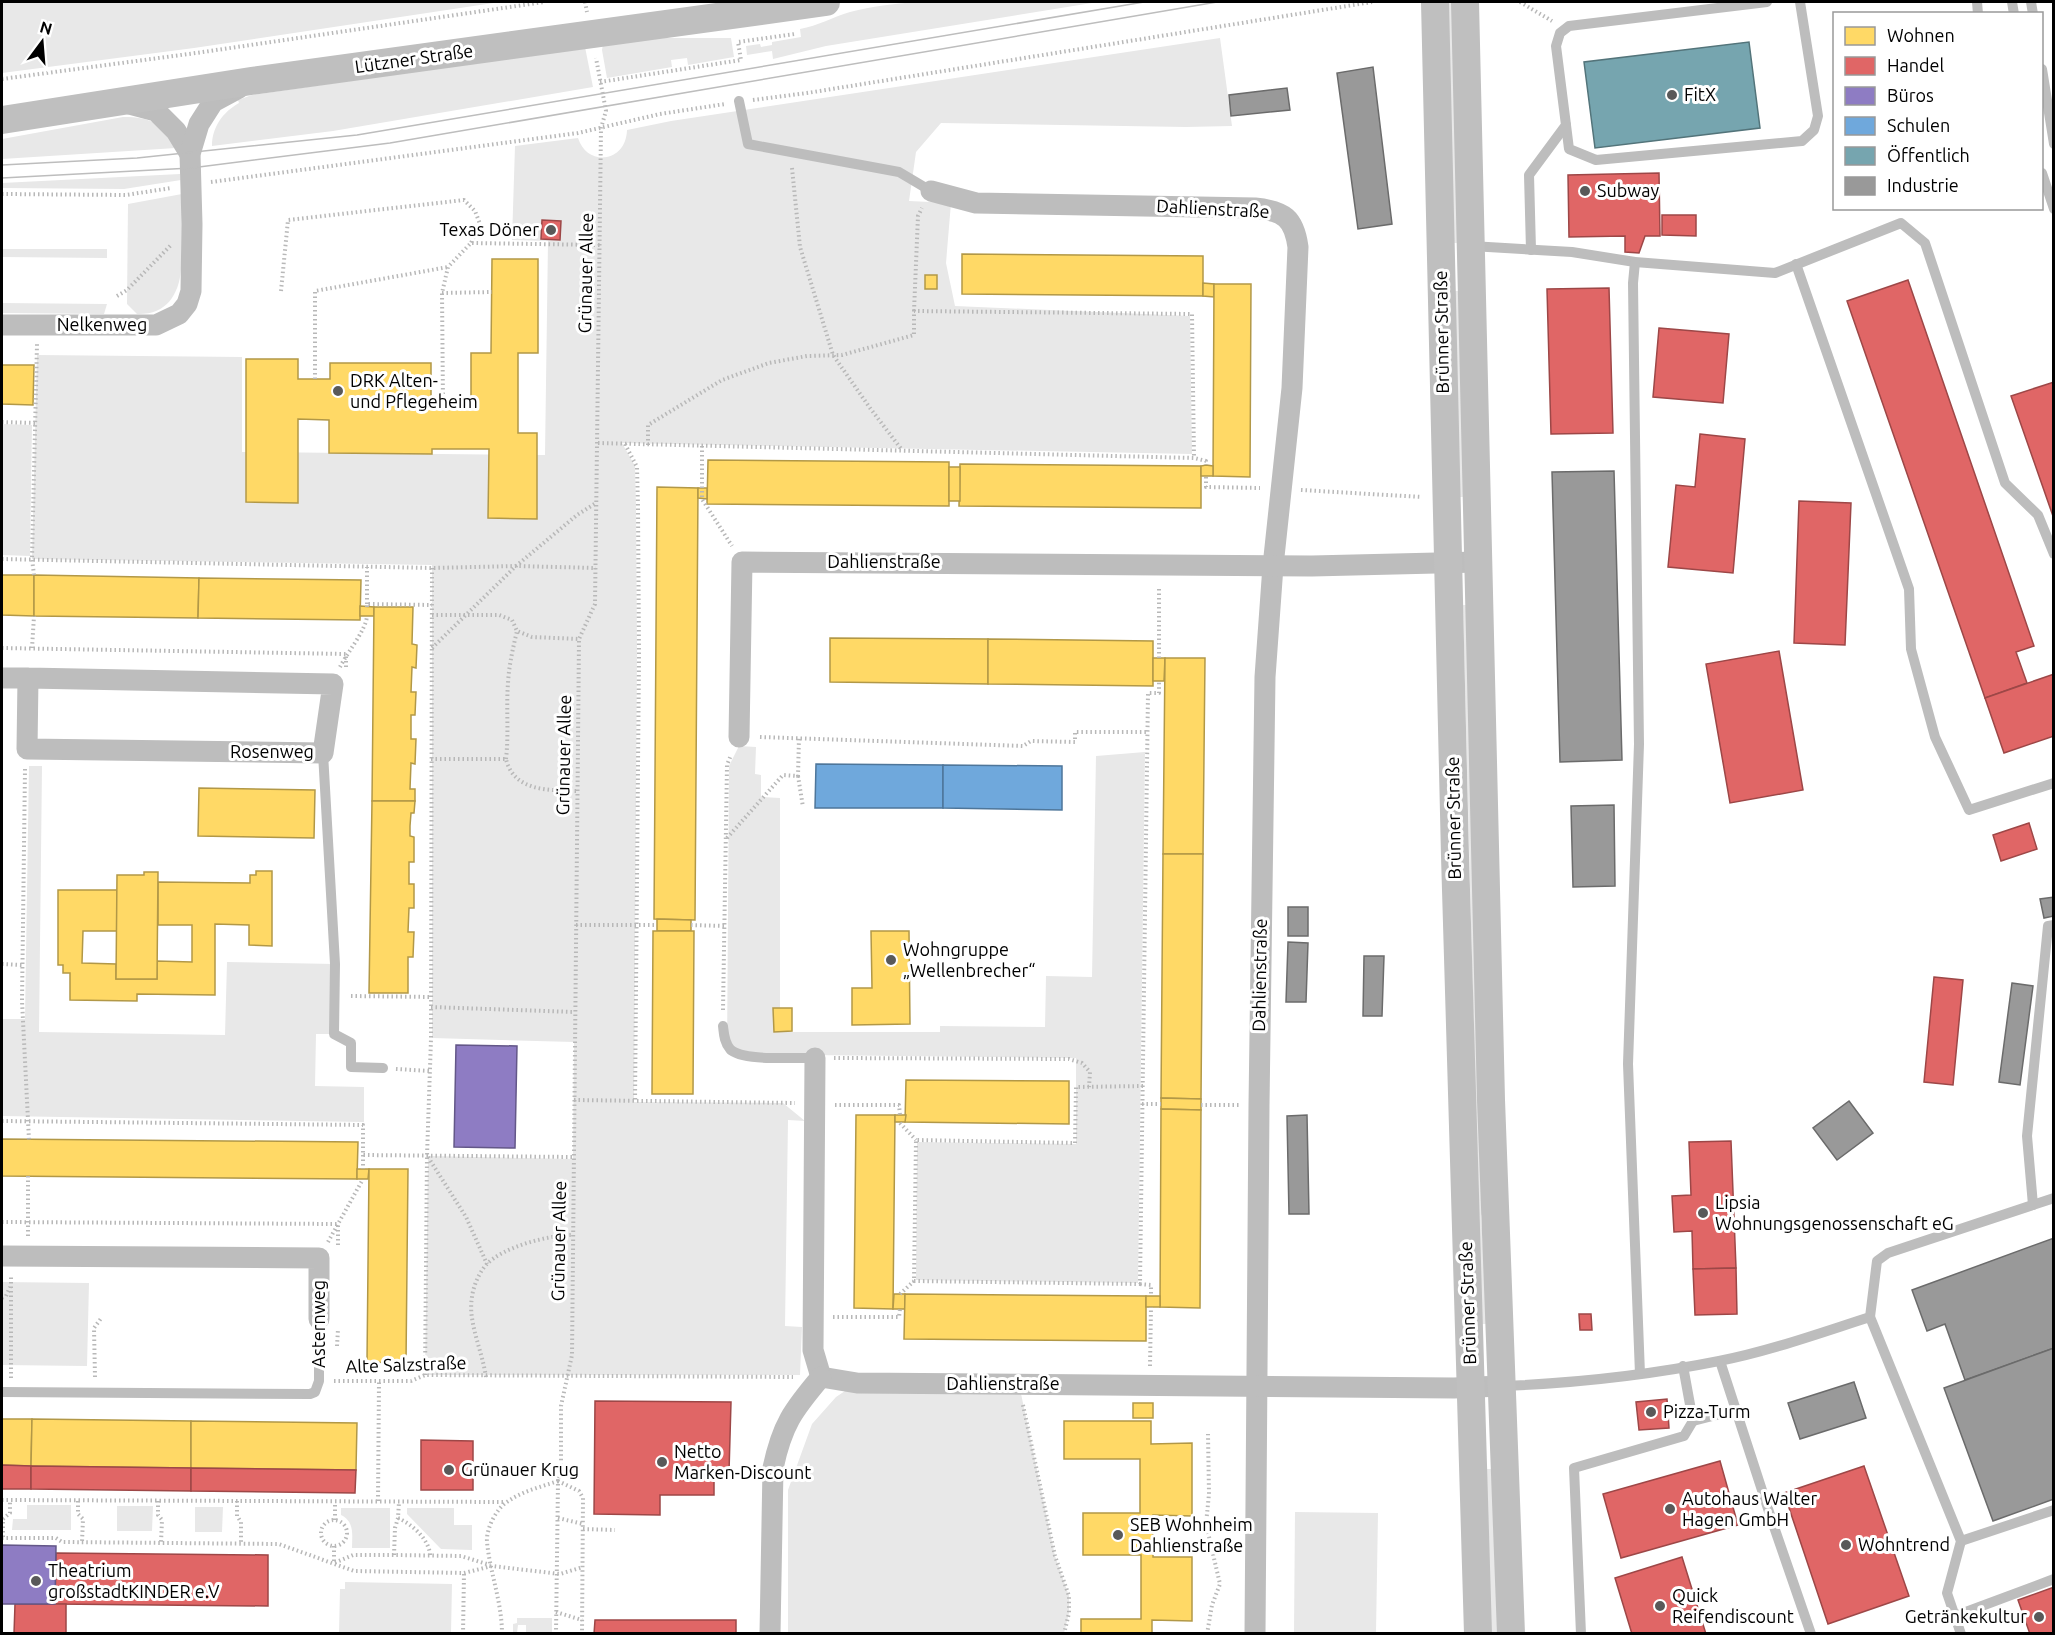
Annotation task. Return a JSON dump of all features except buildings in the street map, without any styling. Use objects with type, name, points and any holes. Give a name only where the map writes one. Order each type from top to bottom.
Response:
[{"type":"main road","name":"Lützner Straße","points":[[2,120],[251,81],[826,2]]},
{"type":"main road","name":"Brünner Straße","points":[[1435,2],[1478,1634]]},
{"type":"main road","name":"Brünner Straße","points":[[1465,2],[1491,1112],[1511,1634]]},
{"type":"street","name":"Nelkenweg","points":[[2,325],[156,326],[179,314],[188,304],[191,291],[190,154],[199,124],[213,102],[251,81]]},
{"type":"street","points":[[120,102],[156,111],[176,131],[190,154]]},
{"type":"street","name":"Dahlienstraße","points":[[931,191],[976,203],[1255,208],[1273,210],[1287,218],[1295,231],[1298,247],[1292,388],[1273,566],[1265,676],[1258,1106],[1255,1634]]},
{"type":"street","name":"Dahlienstraße","points":[[742,562],[1273,566],[1478,562]]},
{"type":"street","points":[[739,737],[742,562]]},
{"type":"street","points":[[2,678],[333,684]]},
{"type":"street","points":[[27,749],[28,678]]},
{"type":"street","name":"Rosenweg","points":[[27,749],[323,753],[333,684]]},
{"type":"street","points":[[770,1634],[773,1468],[776,1451],[795,1407],[821,1377],[813,1350],[815,1058]]},
{"type":"street","name":"Asternweg","points":[[13,1256],[319,1258],[319,1319]]},
{"type":"street","name":"Dahlienstraße","points":[[821,1377],[857,1383],[1471,1388],[1501,1386]]},
{"type":"lane","points":[[1767,2],[1569,26],[1560,33],[1556,46],[1569,149],[1596,160],[1802,141],[1814,130],[1818,116],[1800,2]]},
{"type":"lane","points":[[2046,74],[2054,144]]},
{"type":"lane","points":[[739,101],[748,144],[899,172],[931,191]]},
{"type":"lane","points":[[1531,249],[1529,175],[1566,125]]},
{"type":"lane","points":[[2043,176],[2054,208]]},
{"type":"lane","points":[[1470,246],[1572,252],[1635,262],[1775,273],[1901,223],[1925,243],[2005,483],[2038,515],[2053,552]]},
{"type":"lane","points":[[1635,262],[1633,283],[1639,744],[1628,1064],[1640,1374]]},
{"type":"lane","points":[[1796,264],[1909,589],[1911,649],[1935,737],[1969,810],[2054,783]]},
{"type":"lane","points":[[323,753],[335,964],[334,1034],[351,1043],[351,1067],[383,1068]]},
{"type":"lane","points":[[2032,1204],[2027,1136],[2048,926],[2054,925]]},
{"type":"lane","points":[[723,1026],[724,1039],[731,1050],[745,1056],[815,1058]]},
{"type":"lane","points":[[1961,1634],[1947,1593],[1961,1541],[1869,1317],[1877,1261],[1888,1253],[2054,1198]]},
{"type":"lane","points":[[1501,1386],[1640,1374],[1719,1361],[1821,1333],[1869,1317]]},
{"type":"lane","name":"Asternweg","points":[[6,1392],[303,1395],[315,1392],[319,1381],[319,1319]]},
{"type":"lane","points":[[1719,1361],[1811,1634]]},
{"type":"lane","points":[[1581,1634],[1574,1468],[1684,1436],[1693,1421],[1683,1366]]},
{"type":"lane","points":[[1693,1421],[1736,1410]]},
{"type":"lane","points":[[1961,1541],[2054,1510]]},
{"type":"lane","points":[[1955,1616],[2054,1580]]},
{"type":"path","points":[[2,79],[196,54],[544,2]]},
{"type":"path","points":[[202,183],[578,133],[660,114],[807,93],[1372,2]]},
{"type":"path","points":[[1520,2],[1566,30]]},
{"type":"path","name":"Grünauer Allee","points":[[556,1634],[561,1406],[572,1354],[579,639],[595,604],[601,128],[606,111],[591,34]]},
{"type":"path","points":[[600,82],[741,60],[738,42],[795,34]]},
{"type":"path","points":[[791,153],[800,247],[832,355],[903,451]]},
{"type":"path","points":[[2,194],[126,195],[181,187]]},
{"type":"path","points":[[648,445],[648,425],[722,380],[768,363],[807,356],[842,355],[914,335],[918,216],[931,191]]},
{"type":"path","points":[[281,291],[288,220],[464,200],[475,211],[480,224],[471,243],[448,267],[442,293],[443,403]]},
{"type":"path","points":[[117,296],[127,290],[192,224]]},
{"type":"path","points":[[471,243],[600,245]]},
{"type":"path","points":[[315,379],[315,291],[448,267]]},
{"type":"path","points":[[442,293],[492,292]]},
{"type":"path","points":[[914,311],[1192,314],[1194,458]]},
{"type":"path","points":[[34,575],[32,559],[37,325]]},
{"type":"path","points":[[2,422],[35,423]]},
{"type":"path","points":[[598,443],[1194,458],[1206,461],[1206,465]]},
{"type":"path","points":[[625,444],[637,467],[638,507],[638,925],[635,1102]]},
{"type":"path","points":[[702,446],[702,499],[742,562]]},
{"type":"path","points":[[1206,477],[1206,487],[1430,497]]},
{"type":"path","points":[[432,648],[516,566],[577,515],[596,503]]},
{"type":"path","points":[[2,559],[432,568],[516,566],[596,568]]},
{"type":"path","points":[[1159,564],[1159,658]]},
{"type":"path","points":[[367,567],[367,605],[432,605]]},
{"type":"path","points":[[425,1375],[431,1007],[432,568]]},
{"type":"path","points":[[432,615],[465,617],[499,615],[512,620],[517,631],[508,684],[506,759],[509,770],[529,787],[577,791]]},
{"type":"path","points":[[32,648],[33,616]]},
{"type":"path","points":[[333,684],[346,654],[366,623],[367,616]]},
{"type":"path","points":[[517,631],[532,637],[579,639]]},
{"type":"path","points":[[1140,1284],[1148,693],[1159,693],[1159,681]]},
{"type":"path","points":[[723,1026],[727,765],[739,737],[799,737],[1023,746],[1031,741],[1075,742],[1075,732],[1147,732]]},
{"type":"path","points":[[799,737],[798,776],[803,807]]},
{"type":"path","points":[[27,749],[22,965],[28,1140]]},
{"type":"path","points":[[431,759],[506,759]]},
{"type":"path","points":[[726,838],[783,775],[798,776]]},
{"type":"path","points":[[576,925],[657,925]]},
{"type":"path","points":[[691,925],[725,926]]},
{"type":"path","points":[[2,964],[22,965]]},
{"type":"path","points":[[335,996],[431,998]]},
{"type":"path","points":[[431,1007],[574,1012]]},
{"type":"path","points":[[815,1058],[842,1056],[1070,1059],[1082,1063],[1090,1072],[1089,1087]]},
{"type":"path","points":[[383,1068],[430,1071]]},
{"type":"path","points":[[916,1140],[1075,1143],[1076,1087],[1143,1086]]},
{"type":"path","points":[[574,1100],[899,1105],[900,1115]]},
{"type":"path","points":[[1142,1104],[1161,1104]]},
{"type":"path","points":[[1202,1105],[1258,1106]]},
{"type":"path","points":[[2,1121],[363,1125],[363,1169]]},
{"type":"path","points":[[900,1123],[916,1140],[914,1281]]},
{"type":"path","points":[[363,1155],[573,1157]]},
{"type":"path","points":[[427,1156],[466,1217],[487,1264]]},
{"type":"path","points":[[6,1392],[13,1256],[28,1176]]},
{"type":"path","points":[[319,1258],[363,1179]]},
{"type":"path","points":[[486,1377],[472,1316],[472,1296],[477,1278],[487,1264],[501,1254],[532,1241],[572,1235]]},
{"type":"path","points":[[900,1294],[914,1281],[1140,1284],[1151,1285],[1151,1296]]},
{"type":"path","points":[[2,1298],[6,1296],[11,1285]]},
{"type":"path","points":[[1150,1385],[1151,1307]]},
{"type":"path","points":[[814,1317],[898,1317],[900,1309]]},
{"type":"path","points":[[95,1394],[94,1328],[102,1317]]},
{"type":"path","name":"Alte Salzstraße","points":[[319,1381],[411,1381],[425,1375],[566,1377]]},
{"type":"path","points":[[566,1377],[821,1377]]},
{"type":"path","points":[[378,1502],[380,1381]]},
{"type":"path","points":[[1018,1384],[1055,1556],[1069,1596],[1069,1613],[1064,1634]]},
{"type":"path","points":[[1207,1634],[1212,1605],[1220,1584],[1206,1524],[1209,1494],[1208,1434]]},
{"type":"path","points":[[502,1634],[502,1618],[486,1540],[494,1516],[505,1502],[527,1491],[558,1481],[579,1491],[582,1496],[582,1634]]},
{"type":"path","points":[[2,1500],[505,1502]]},
{"type":"path","points":[[10,1500],[10,1513],[3,1519],[2,1537],[56,1538],[62,1542],[279,1544],[354,1571],[464,1573],[492,1566]]},
{"type":"path","points":[[78,1501],[78,1514],[83,1519],[82,1542]]},
{"type":"path","points":[[158,1501],[158,1515],[162,1520],[162,1543]]},
{"type":"path","points":[[237,1501],[237,1516],[241,1522],[241,1543]]},
{"type":"path","points":[[335,1502],[335,1520]]},
{"type":"path","points":[[394,1555],[394,1528],[398,1518],[399,1502]]},
{"type":"path","points":[[398,1518],[406,1522],[425,1541],[430,1550],[430,1556]]},
{"type":"path","points":[[558,1518],[583,1527],[615,1530]]},
{"type":"path","points":[[335,1520],[343,1523],[347,1531],[346,1540],[334,1546],[324,1541],[321,1533],[327,1522],[335,1520]]},
{"type":"path","points":[[334,1546],[334,1563]]},
{"type":"path","points":[[334,1563],[353,1555],[461,1556],[492,1566],[557,1573],[583,1568]]},
{"type":"path","points":[[463,1634],[464,1573]]},
{"type":"path","points":[[556,1612],[582,1620]]},
{"type":"shaded area","points":[[2,2],[500,2],[194,48],[2,73]]},
{"type":"shaded area","points":[[916,2],[1098,2],[826,46],[773,59],[772,51],[747,55],[746,46],[760,44],[761,47],[772,45],[772,42],[801,37],[800,29],[850,12]]},
{"type":"shaded area","points":[[1447,2],[1455,2],[1459,243],[1452,243]]},
{"type":"shaded area","points":[[652,38],[731,38],[734,57],[688,65],[687,58],[671,60],[672,67],[607,78],[603,44]]},
{"type":"shaded area","points":[[1220,38],[1232,126],[941,123],[916,152],[909,201],[951,203],[946,263],[955,306],[1190,316],[1192,454],[622,443],[635,466],[636,507],[634,1102],[783,1103],[805,1121],[788,1120],[785,1326],[802,1327],[800,1375],[425,1375],[428,1156],[573,1159],[574,1042],[432,1038],[432,565],[32,559],[37,355],[242,357],[242,452],[545,455],[548,241],[512,240],[515,146],[578,138],[589,154],[606,157],[620,149],[625,141],[627,130],[671,121]]},
{"type":"shaded area","points":[[585,47],[593,87],[333,131],[212,146],[216,126],[223,116],[239,103],[238,100],[252,95]]},
{"type":"shaded area","points":[[123,117],[149,120],[166,133],[176,148],[2,159],[2,139]]},
{"type":"shaded area","points":[[180,174],[181,180],[124,189],[2,188],[2,183]]},
{"type":"shaded area","points":[[182,194],[181,269],[177,288],[169,302],[163,307],[137,314],[127,304],[128,204]]},
{"type":"shaded area","points":[[2,249],[107,249],[107,258],[2,257]]},
{"type":"shaded area","points":[[1453,291],[1460,291],[1465,497],[1458,497]]},
{"type":"shaded area","points":[[2,303],[107,304],[104,314],[2,313]]},
{"type":"shaded area","points":[[2,424],[32,425],[30,556],[2,555]]},
{"type":"shaded area","points":[[1463,605],[1466,605],[1483,1211],[1481,1216],[1488,1324],[1481,1324]]},
{"type":"shaded area","points":[[739,746],[756,747],[755,774],[761,775],[761,797],[780,798],[780,1008],[773,1009],[774,1032],[940,1032],[940,1026],[1045,1027],[1046,976],[1092,977],[1096,756],[1145,752],[1138,1283],[916,1280],[917,1142],[1076,1144],[1076,1058],[727,1054],[729,766]]},
{"type":"shaded area","points":[[29,766],[42,766],[39,1032],[225,1035],[227,962],[335,964],[334,1034],[316,1034],[315,1086],[364,1087],[364,1122],[2,1116],[2,1019],[25,1019]]},
{"type":"shaded area","points":[[2,1282],[89,1283],[87,1366],[2,1365]]},
{"type":"shaded area","points":[[857,1383],[1019,1384],[1055,1556],[1069,1596],[1069,1613],[1064,1633],[788,1634],[788,1490],[812,1424],[836,1397]]},
{"type":"shaded area","points":[[1486,1469],[1493,1469],[1500,1633],[1491,1633]]},
{"type":"shaded area","points":[[27,1505],[71,1505],[71,1530],[12,1530],[13,1519],[27,1519]]},
{"type":"shaded area","points":[[117,1506],[153,1506],[152,1531],[117,1531]]},
{"type":"shaded area","points":[[195,1507],[223,1507],[222,1532],[195,1532]]},
{"type":"shaded area","points":[[341,1508],[390,1508],[390,1548],[352,1548],[351,1525],[341,1515]]},
{"type":"shaded area","points":[[407,1508],[454,1508],[454,1525],[472,1525],[472,1550],[441,1549],[407,1514]]},
{"type":"shaded area","points":[[1295,1512],[1378,1513],[1376,1633],[1294,1633]]},
{"type":"shaded area","points":[[345,1582],[452,1584],[451,1633],[339,1633],[340,1589],[345,1589]]},
{"type":"shaded area","points":[[517,1618],[552,1618],[552,1633],[526,1633],[526,1625],[518,1625],[517,1633],[513,1633],[513,1624],[517,1623]]},
{"type":"tram line","points":[[2,165],[137,158],[357,135],[1144,2]]},
{"type":"tram line","points":[[2,178],[191,168],[390,143],[1217,2]]},
{"type":"place","name":"FitX","points":[[1672,95]]},
{"type":"place","name":"Subway","points":[[1585,191]]},
{"type":"place","name":"Texas Döner","points":[[551,230]]},
{"type":"place","name":"DRK Alten- und Pflegeheim","points":[[338,391]]},
{"type":"place","name":"Wohngruppe „Wellenbrecher“","points":[[891,960]]},
{"type":"place","name":"Lipsia Wohnungsgenossenschaft eG","points":[[1703,1213]]},
{"type":"place","name":"Pizza-Turm","points":[[1651,1412]]},
{"type":"place","name":"Netto Marken-Discount","points":[[662,1462]]},
{"type":"place","name":"Grünauer Krug","points":[[449,1470]]},
{"type":"place","name":"Autohaus Walter Hagen GmbH","points":[[1670,1509]]},
{"type":"place","name":"SEB Wohnheim Dahlienstraße","points":[[1118,1535]]},
{"type":"place","name":"Wohntrend","points":[[1846,1545]]},
{"type":"place","name":"Theatrium großstadtKINDER e.V","points":[[36,1581]]},
{"type":"place","name":"Quick Reifendiscount","points":[[1660,1606]]},
{"type":"place","name":"Getränkekultur","points":[[2039,1617]]}]
